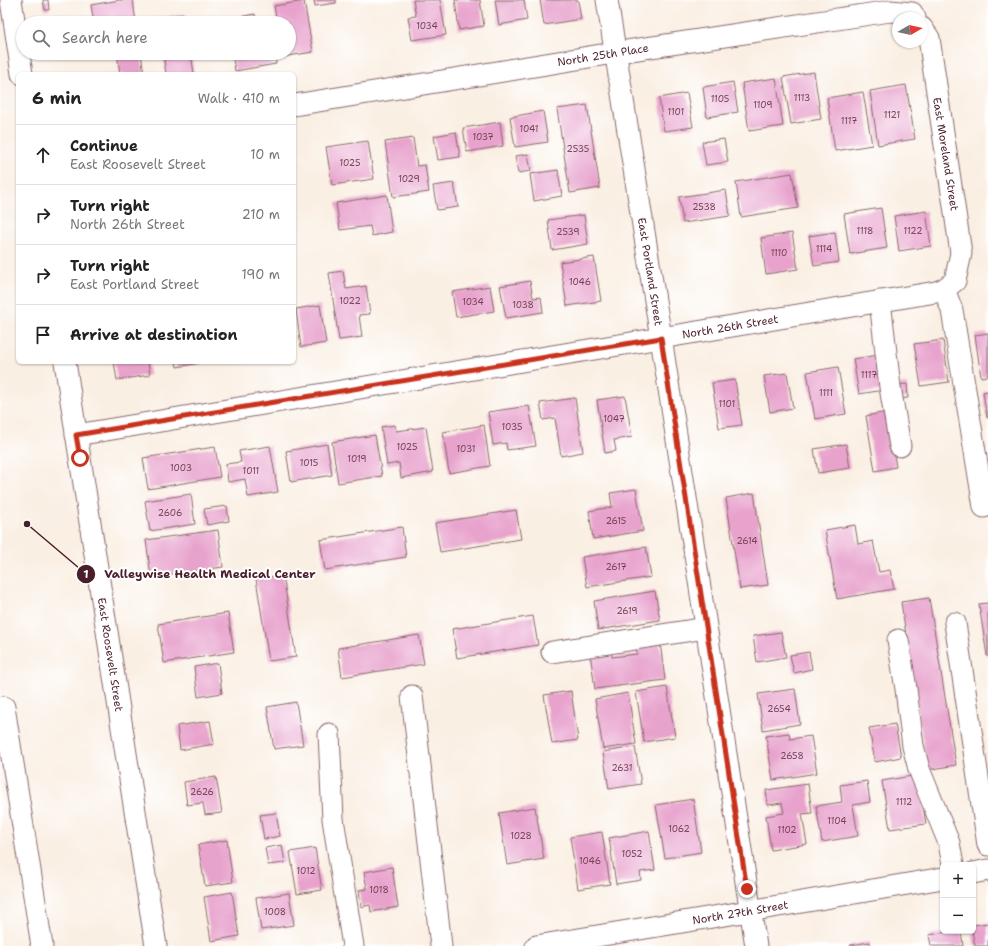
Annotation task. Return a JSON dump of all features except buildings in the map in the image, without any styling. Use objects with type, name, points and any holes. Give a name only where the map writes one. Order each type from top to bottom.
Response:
[{"type":"street","points":[[11,0],[16,34]]},
{"type":"street","name":"East Portland Street","points":[[607,0],[756,946]]},
{"type":"street","name":"North 25th Place","points":[[296,105],[615,53],[890,11],[893,12]]},
{"type":"street","name":"East Moreland Street","points":[[928,38],[961,253],[950,285]]},
{"type":"street","points":[[20,60],[22,72]]},
{"type":"street","points":[[950,285],[952,310],[984,507]]},
{"type":"street","name":"North 26th Street","points":[[76,435],[880,302],[936,292],[950,285]]},
{"type":"street","points":[[880,302],[890,387],[900,446]]},
{"type":"street","name":"East Roosevelt Street","points":[[65,364],[105,610],[156,946]]},
{"type":"street","points":[[955,623],[988,844]]},
{"type":"street","points":[[552,652],[706,628]]},
{"type":"street","points":[[898,640],[915,753],[919,769],[949,843],[952,862]]},
{"type":"street","points":[[412,696],[441,946]]},
{"type":"street","points":[[0,708],[4,707],[41,938],[41,946]]},
{"type":"street","points":[[329,734],[333,819],[353,946]]},
{"type":"street","points":[[976,872],[988,870]]},
{"type":"street","name":"North 27th Street","points":[[536,946],[940,879]]},
{"type":"place","name":"Valleywise Health Medical Center","points":[[27,524]]},
{"type":"route","points":[[80,458],[76,435],[661,338],[747,889]]}]
